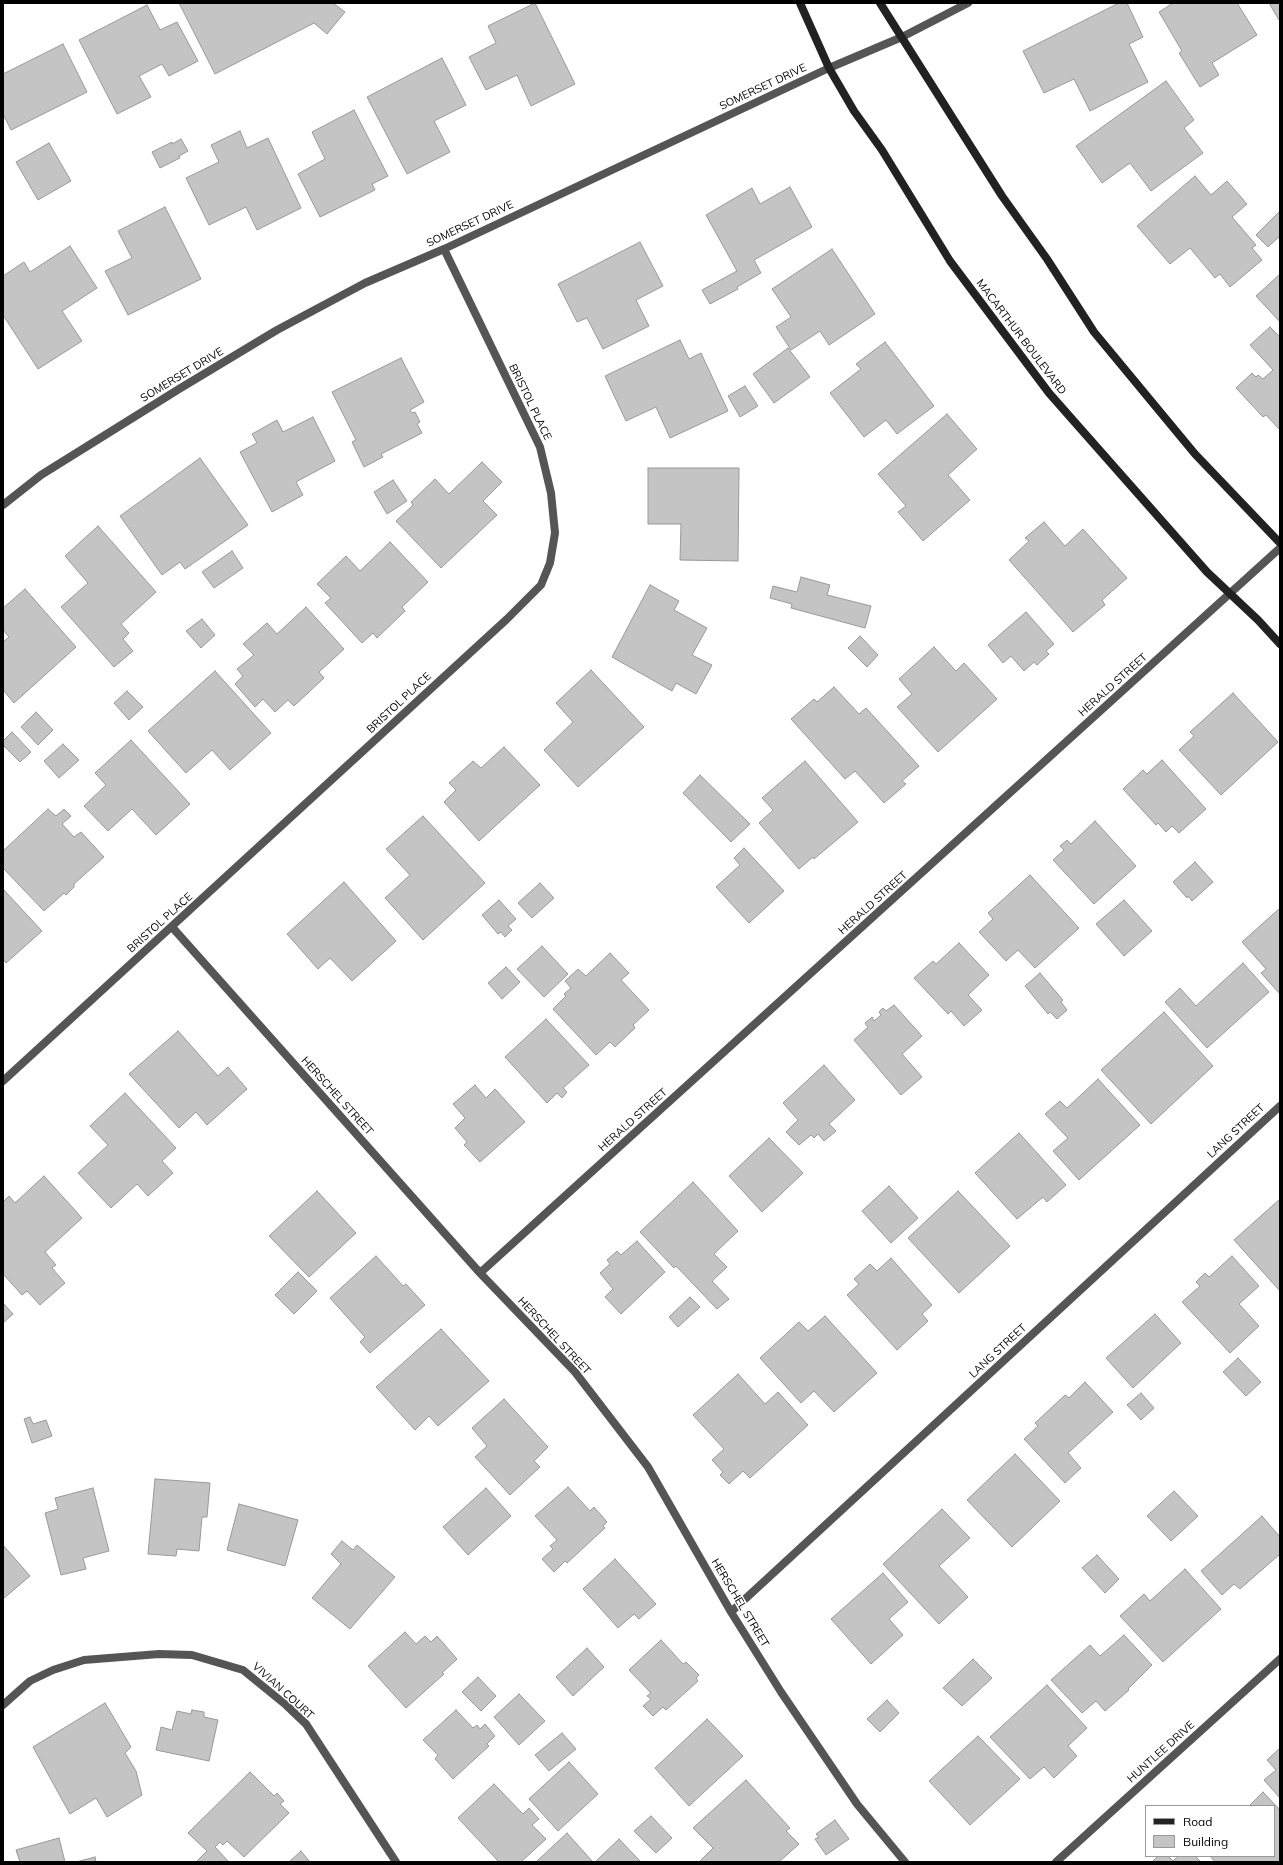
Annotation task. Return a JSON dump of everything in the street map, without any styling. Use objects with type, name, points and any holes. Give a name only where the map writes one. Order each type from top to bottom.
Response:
[{"type":"street","name":"MACARTHUR BOULEVARD","points":[[800,3],[829,68],[854,112],[882,150],[950,261],[1048,393],[1207,572],[1258,620],[1280,644]]},
{"type":"street","points":[[880,3],[1002,196],[1047,259],[1094,332],[1194,454],[1280,543]]},
{"type":"street","name":"SOMERSET DRIVE","points":[[3,506],[41,475],[180,389],[277,330],[365,283],[444,249],[829,68],[902,37],[968,3]]},
{"type":"street","name":"BRISTOL PLACE","points":[[3,1081],[507,619],[541,585],[550,563],[555,533],[551,493],[540,447],[444,249]]},
{"type":"street","name":"HERALD STREET","points":[[480,1273],[1280,548]]},
{"type":"street","name":"HERSCHEL STREET","points":[[172,927],[480,1273],[576,1372],[648,1467],[731,1612],[781,1692],[857,1804],[905,1862]]},
{"type":"street","name":"LANG STREET","points":[[731,1612],[1280,1106]]},
{"type":"street","name":"VIVIAN COURT","points":[[3,1705],[30,1681],[53,1670],[84,1660],[159,1654],[192,1655],[243,1670],[282,1701],[306,1724],[396,1862]]},
{"type":"street","name":"HUNTLEE DRIVE","points":[[1056,1862],[1280,1659]]},
{"type":"building","points":[[179,3],[333,3],[345,12],[327,34],[314,23],[215,74]]},
{"type":"building","points":[[535,3],[575,84],[531,106],[517,75],[486,90],[469,57],[496,43],[488,26]]},
{"type":"building","points":[[1119,3],[1127,3],[1143,37],[1129,44],[1148,82],[1090,111],[1074,79],[1044,93],[1023,51]]},
{"type":"building","points":[[1173,3],[1237,3],[1257,35],[1212,63],[1219,75],[1200,87],[1179,53],[1182,51],[1159,12]]},
{"type":"building","points":[[1269,3],[1280,3],[1280,20],[1279,20]]},
{"type":"building","points":[[147,5],[160,30],[177,22],[198,61],[169,76],[162,64],[139,76],[151,97],[117,114],[79,40]]},
{"type":"building","points":[[63,44],[87,92],[11,130],[3,114],[3,74]]},
{"type":"building","points":[[442,58],[466,105],[434,121],[450,152],[407,174],[367,97]]},
{"type":"building","points":[[1166,81],[1194,120],[1184,128],[1203,153],[1151,191],[1130,163],[1102,183],[1076,146]]},
{"type":"building","points":[[354,110],[388,176],[372,184],[375,190],[320,217],[298,174],[325,159],[312,132]]},
{"type":"building","points":[[240,131],[247,148],[268,138],[301,208],[257,230],[246,207],[209,225],[186,178],[219,162],[211,145]]},
{"type":"building","points":[[181,139],[188,151],[179,156],[180,158],[160,168],[152,152]]},
{"type":"building","points":[[49,143],[71,181],[38,200],[16,162]]},
{"type":"building","points":[[1195,176],[1211,195],[1227,181],[1247,204],[1232,217],[1256,245],[1252,248],[1262,260],[1230,287],[1220,274],[1215,278],[1190,248],[1170,264],[1137,226]]},
{"type":"building","points":[[790,187],[812,227],[754,260],[761,273],[737,287],[738,289],[710,304],[702,290],[737,271],[706,215],[752,188],[760,204]]},
{"type":"building","points":[[165,207],[201,279],[128,315],[105,271],[132,258],[118,231]]},
{"type":"building","points":[[1280,211],[1280,236],[1268,247],[1256,235]]},
{"type":"building","points":[[640,242],[663,286],[636,300],[649,326],[603,349],[587,318],[577,322],[558,284]]},
{"type":"building","points":[[70,246],[97,288],[62,311],[82,341],[38,369],[3,315],[3,276],[24,262],[30,272]]},
{"type":"building","points":[[832,249],[875,314],[829,345],[820,331],[791,350],[776,327],[791,317],[772,289]]},
{"type":"building","points":[[1280,274],[1280,322],[1256,296]]},
{"type":"building","points":[[1270,327],[1280,337],[1280,430],[1266,415],[1263,417],[1236,388],[1252,373],[1256,377],[1258,375],[1263,379],[1273,370],[1250,345]]},
{"type":"building","points":[[680,340],[689,359],[701,353],[728,411],[670,438],[656,407],[626,421],[605,376]]},
{"type":"building","points":[[885,342],[934,406],[897,434],[886,420],[864,437],[830,393],[861,369],[856,364]]},
{"type":"building","points":[[788,348],[810,377],[774,403],[753,374]]},
{"type":"building","points":[[401,358],[424,402],[410,410],[412,413],[415,412],[420,422],[417,424],[422,433],[381,454],[383,457],[364,467],[352,442],[356,440],[332,392]]},
{"type":"building","points":[[745,386],[758,406],[740,417],[728,396]]},
{"type":"building","points":[[947,414],[977,449],[948,475],[970,500],[923,541],[898,512],[906,506],[878,474]]},
{"type":"building","points":[[313,417],[335,461],[296,482],[303,495],[272,512],[240,452],[257,443],[252,434],[277,420],[283,432]]},
{"type":"building","points":[[200,458],[248,525],[185,569],[180,562],[162,575],[120,516]]},
{"type":"building","points":[[482,462],[502,482],[483,501],[497,515],[441,568],[396,521],[413,505],[411,502],[435,479],[449,494]]},
{"type":"building","points":[[648,468],[739,468],[738,561],[680,560],[681,524],[648,524]]},
{"type":"building","points":[[393,480],[407,501],[387,514],[374,492]]},
{"type":"building","points":[[1044,522],[1065,546],[1083,529],[1127,578],[1102,600],[1105,605],[1073,632],[1009,560],[1029,541],[1025,538]]},
{"type":"building","points":[[98,526],[156,592],[121,624],[129,633],[123,639],[133,651],[114,667],[61,607],[88,583],[65,556]]},
{"type":"building","points":[[390,542],[428,582],[402,607],[405,611],[377,638],[373,633],[362,643],[325,603],[331,598],[317,584],[346,556],[360,571]]},
{"type":"building","points":[[232,551],[243,568],[214,588],[202,572]]},
{"type":"building","points":[[801,577],[830,585],[827,595],[871,606],[865,628],[791,608],[792,604],[770,598],[773,586],[797,592]]},
{"type":"building","points":[[650,585],[679,601],[674,610],[707,628],[692,655],[712,665],[696,694],[676,683],[672,691],[612,657]]},
{"type":"building","points":[[25,589],[76,647],[14,703],[3,690],[3,642],[9,637],[3,630],[3,608]]},
{"type":"building","points":[[306,607],[344,649],[319,672],[324,678],[294,706],[288,700],[275,712],[263,699],[255,707],[235,684],[243,676],[237,669],[254,655],[243,644],[267,623],[277,634]]},
{"type":"building","points":[[1026,612],[1054,644],[1046,651],[1049,654],[1037,665],[1034,662],[1024,671],[1011,656],[1003,663],[988,645]]},
{"type":"building","points":[[202,619],[215,635],[201,648],[186,631]]},
{"type":"building","points":[[860,636],[878,655],[867,667],[848,648]]},
{"type":"building","points":[[934,647],[956,671],[964,663],[997,699],[938,752],[897,707],[912,694],[899,679]]},
{"type":"building","points":[[591,670],[644,727],[578,787],[544,750],[573,722],[556,703]]},
{"type":"building","points":[[215,671],[271,733],[230,770],[212,750],[186,773],[148,731]]},
{"type":"building","points":[[834,687],[859,714],[866,708],[919,766],[902,781],[906,784],[884,803],[855,771],[845,779],[791,719],[814,699],[817,702]]},
{"type":"building","points":[[127,691],[143,707],[129,720],[114,703]]},
{"type":"building","points":[[1233,693],[1278,742],[1221,795],[1179,750],[1194,736],[1190,732]]},
{"type":"building","points":[[36,712],[53,730],[38,745],[21,727]]},
{"type":"building","points":[[12,732],[31,752],[20,762],[3,745],[3,741]]},
{"type":"building","points":[[131,740],[190,804],[156,835],[132,809],[108,831],[84,806],[106,785],[95,773]]},
{"type":"building","points":[[63,744],[79,760],[59,778],[44,761]]},
{"type":"building","points":[[504,747],[540,785],[479,841],[444,802],[456,790],[449,783],[473,761],[481,768]]},
{"type":"building","points":[[1162,760],[1206,809],[1179,833],[1172,826],[1166,832],[1158,823],[1156,825],[1123,789],[1143,770],[1147,774]]},
{"type":"building","points":[[805,761],[858,822],[814,859],[813,857],[799,869],[759,823],[773,810],[762,798]]},
{"type":"building","points":[[700,775],[750,824],[731,842],[683,793]]},
{"type":"building","points":[[48,809],[56,816],[64,809],[71,816],[62,824],[74,837],[81,832],[104,857],[74,884],[74,887],[66,895],[64,893],[44,911],[3,868],[3,851]]},
{"type":"building","points":[[423,816],[485,883],[423,940],[385,898],[410,875],[386,849]]},
{"type":"building","points":[[1095,821],[1136,866],[1094,904],[1053,860],[1064,850],[1060,846],[1067,840],[1071,844]]},
{"type":"building","points":[[744,848],[784,891],[749,923],[716,887],[740,865],[734,858]]},
{"type":"building","points":[[1195,862],[1213,882],[1192,901],[1188,896],[1187,898],[1173,882]]},
{"type":"building","points":[[1030,875],[1079,928],[1035,968],[1018,950],[1006,961],[979,932],[993,919],[988,913]]},
{"type":"building","points":[[344,882],[396,941],[352,981],[330,958],[318,969],[287,934]]},
{"type":"building","points":[[540,883],[554,898],[532,918],[518,903]]},
{"type":"building","points":[[3,889],[42,931],[6,963],[3,959]]},
{"type":"building","points":[[499,900],[516,919],[508,926],[512,930],[505,937],[501,932],[498,934],[482,915]]},
{"type":"building","points":[[1124,900],[1152,931],[1124,956],[1096,924]]},
{"type":"building","points":[[1280,908],[1280,994],[1261,973],[1266,969],[1242,942]]},
{"type":"building","points":[[959,943],[989,975],[968,995],[982,1010],[964,1026],[951,1011],[948,1014],[914,978],[933,961],[936,964]]},
{"type":"building","points":[[542,946],[568,974],[544,997],[517,969]]},
{"type":"building","points":[[610,953],[629,973],[621,980],[649,1010],[633,1025],[635,1028],[615,1047],[610,1042],[596,1055],[553,1009],[566,996],[564,994],[571,988],[565,981],[578,969],[586,976]]},
{"type":"building","points":[[1243,963],[1269,992],[1207,1048],[1165,1002],[1180,988],[1196,1006]]},
{"type":"building","points":[[506,967],[520,982],[502,999],[488,983]]},
{"type":"building","points":[[1040,973],[1063,1000],[1061,1002],[1067,1010],[1057,1019],[1050,1012],[1048,1014],[1025,986]]},
{"type":"building","points":[[894,1005],[922,1036],[902,1054],[922,1077],[901,1095],[854,1040],[868,1027],[865,1023],[872,1017],[874,1021],[881,1015],[879,1012],[883,1008],[886,1011]]},
{"type":"building","points":[[1164,1012],[1213,1066],[1151,1124],[1101,1070]]},
{"type":"building","points":[[546,1019],[589,1065],[563,1088],[567,1092],[562,1098],[557,1093],[547,1103],[505,1057]]},
{"type":"building","points":[[178,1031],[218,1076],[228,1067],[247,1089],[207,1125],[196,1112],[179,1128],[129,1074]]},
{"type":"building","points":[[824,1065],[855,1100],[829,1124],[836,1131],[824,1141],[818,1134],[814,1138],[811,1135],[799,1145],[786,1132],[798,1120],[783,1103]]},
{"type":"building","points":[[1098,1079],[1140,1125],[1079,1180],[1053,1151],[1068,1138],[1045,1114],[1060,1101],[1067,1108]]},
{"type":"building","points":[[475,1085],[486,1098],[495,1089],[525,1122],[480,1162],[464,1145],[467,1142],[455,1128],[465,1118],[453,1104]]},
{"type":"building","points":[[125,1093],[176,1148],[162,1161],[173,1173],[148,1196],[137,1184],[111,1208],[78,1173],[108,1145],[90,1126]]},
{"type":"building","points":[[1019,1133],[1066,1185],[1047,1202],[1043,1197],[1017,1219],[975,1173]]},
{"type":"building","points":[[769,1138],[803,1173],[762,1212],[729,1176]]},
{"type":"building","points":[[44,1176],[82,1218],[45,1252],[56,1265],[52,1268],[65,1283],[40,1305],[27,1291],[22,1295],[3,1274],[3,1202],[9,1196],[15,1203]]},
{"type":"building","points":[[693,1182],[738,1231],[714,1254],[727,1267],[712,1281],[729,1299],[717,1309],[676,1266],[674,1268],[640,1232]]},
{"type":"building","points":[[889,1186],[918,1218],[891,1243],[862,1211]]},
{"type":"building","points":[[317,1191],[356,1233],[309,1277],[269,1236]]},
{"type":"building","points":[[958,1191],[1010,1246],[959,1293],[908,1238]]},
{"type":"building","points":[[1280,1199],[1280,1291],[1234,1240]]},
{"type":"building","points":[[637,1241],[665,1272],[621,1314],[605,1297],[613,1289],[600,1273],[610,1264],[607,1260],[617,1251],[621,1255]]},
{"type":"building","points":[[376,1256],[403,1286],[406,1284],[425,1305],[370,1353],[360,1342],[365,1337],[330,1298]]},
{"type":"building","points":[[1232,1256],[1259,1286],[1239,1304],[1259,1326],[1230,1353],[1182,1302],[1200,1286],[1196,1282],[1205,1273],[1209,1277]]},
{"type":"building","points":[[891,1258],[932,1305],[922,1314],[928,1321],[897,1350],[847,1295],[859,1284],[854,1279],[870,1264],[877,1271]]},
{"type":"building","points":[[298,1272],[317,1291],[294,1314],[275,1295]]},
{"type":"building","points":[[690,1297],[700,1307],[678,1327],[669,1317]]},
{"type":"building","points":[[3,1303],[13,1314],[3,1323]]},
{"type":"building","points":[[1155,1314],[1181,1343],[1133,1388],[1106,1358]]},
{"type":"building","points":[[825,1316],[877,1373],[834,1412],[814,1391],[801,1403],[760,1358],[799,1322],[808,1331]]},
{"type":"building","points":[[441,1329],[489,1381],[438,1426],[429,1416],[415,1430],[376,1387]]},
{"type":"building","points":[[1238,1358],[1261,1382],[1246,1396],[1223,1372]]},
{"type":"building","points":[[738,1374],[765,1404],[778,1392],[808,1425],[750,1478],[743,1471],[729,1484],[720,1475],[723,1472],[712,1460],[724,1449],[693,1415]]},
{"type":"building","points":[[1085,1382],[1113,1412],[1068,1453],[1081,1468],[1065,1483],[1024,1439],[1038,1426],[1035,1423],[1065,1395],[1069,1398]]},
{"type":"building","points":[[1141,1393],[1154,1408],[1141,1420],[1127,1405]]},
{"type":"building","points":[[504,1399],[548,1447],[534,1461],[540,1467],[510,1495],[475,1457],[487,1446],[472,1428]]},
{"type":"building","points":[[30,1417],[33,1424],[46,1420],[52,1436],[32,1443],[24,1419]]},
{"type":"building","points":[[1015,1454],[1060,1501],[1012,1547],[967,1500]]},
{"type":"building","points":[[155,1479],[210,1483],[207,1517],[202,1517],[199,1551],[177,1549],[176,1556],[148,1554]]},
{"type":"building","points":[[568,1487],[590,1511],[594,1507],[607,1522],[603,1526],[605,1528],[567,1563],[565,1561],[554,1572],[542,1559],[553,1549],[550,1546],[557,1540],[535,1516]]},
{"type":"building","points":[[93,1488],[109,1551],[83,1558],[86,1569],[61,1575],[45,1513],[58,1509],[55,1498]]},
{"type":"building","points":[[486,1488],[511,1516],[468,1555],[443,1527]]},
{"type":"building","points":[[1174,1491],[1198,1516],[1171,1541],[1147,1516]]},
{"type":"building","points":[[239,1504],[298,1520],[285,1566],[227,1550]]},
{"type":"building","points":[[942,1509],[970,1538],[939,1566],[968,1597],[939,1624],[883,1564]]},
{"type":"building","points":[[1262,1516],[1280,1537],[1280,1554],[1240,1589],[1234,1584],[1222,1595],[1201,1571]]},
{"type":"building","points":[[342,1541],[353,1550],[357,1545],[395,1577],[350,1629],[312,1598],[341,1564],[331,1554]]},
{"type":"building","points":[[3,1545],[30,1576],[3,1599]]},
{"type":"building","points":[[1097,1555],[1119,1579],[1105,1593],[1082,1568]]},
{"type":"building","points":[[615,1559],[656,1604],[639,1619],[634,1614],[618,1628],[583,1589]]},
{"type":"building","points":[[1185,1569],[1221,1609],[1163,1662],[1120,1616],[1144,1594],[1150,1601]]},
{"type":"building","points":[[883,1573],[908,1602],[889,1619],[903,1635],[871,1664],[831,1619]]},
{"type":"building","points":[[405,1632],[416,1644],[425,1636],[431,1642],[437,1636],[457,1659],[442,1673],[444,1674],[406,1708],[368,1666]]},
{"type":"building","points":[[1124,1635],[1152,1665],[1128,1689],[1129,1690],[1105,1711],[1096,1701],[1082,1713],[1051,1680],[1090,1645],[1100,1656]]},
{"type":"building","points":[[661,1640],[683,1664],[686,1662],[699,1675],[696,1678],[698,1681],[666,1710],[663,1707],[653,1716],[643,1706],[651,1699],[647,1696],[651,1693],[629,1670]]},
{"type":"building","points":[[587,1648],[604,1667],[573,1696],[556,1677]]},
{"type":"building","points":[[973,1659],[992,1678],[962,1706],[943,1688]]},
{"type":"building","points":[[478,1677],[496,1696],[481,1711],[462,1692]]},
{"type":"building","points":[[1047,1685],[1087,1728],[1068,1746],[1077,1756],[1054,1778],[1044,1767],[1030,1779],[990,1737]]},
{"type":"building","points":[[519,1694],[545,1721],[519,1745],[494,1717]]},
{"type":"building","points":[[887,1700],[899,1713],[880,1732],[867,1719]]},
{"type":"building","points":[[105,1703],[131,1747],[125,1753],[136,1771],[142,1795],[107,1817],[96,1798],[70,1814],[33,1747]]},
{"type":"building","points":[[192,1710],[204,1712],[204,1717],[218,1720],[209,1761],[156,1750],[161,1727],[172,1730],[177,1711],[191,1714]]},
{"type":"building","points":[[456,1710],[473,1728],[477,1725],[480,1729],[485,1724],[495,1736],[487,1744],[489,1746],[453,1779],[435,1759],[438,1755],[423,1740]]},
{"type":"building","points":[[707,1719],[743,1756],[689,1806],[655,1768]]},
{"type":"building","points":[[562,1733],[576,1749],[549,1771],[535,1755]]},
{"type":"building","points":[[978,1736],[1020,1779],[970,1825],[929,1781]]},
{"type":"building","points":[[1280,1748],[1280,1798],[1264,1780],[1276,1770],[1267,1760]]},
{"type":"building","points":[[569,1762],[598,1794],[558,1831],[529,1799]]},
{"type":"building","points":[[250,1772],[274,1796],[277,1793],[284,1801],[280,1804],[289,1813],[244,1857],[227,1841],[223,1845],[220,1842],[215,1847],[229,1862],[196,1862],[207,1851],[188,1833]]},
{"type":"building","points":[[746,1780],[790,1828],[786,1831],[799,1844],[779,1862],[699,1862],[713,1848],[693,1828]]},
{"type":"building","points":[[494,1784],[523,1814],[529,1808],[539,1819],[532,1825],[546,1839],[521,1862],[499,1862],[458,1818]]},
{"type":"building","points":[[1263,1792],[1280,1810],[1280,1862],[1215,1862],[1211,1857],[1275,1857],[1275,1805],[1250,1805]]},
{"type":"building","points":[[651,1816],[672,1838],[656,1853],[634,1831]]},
{"type":"building","points":[[835,1820],[849,1839],[826,1855],[815,1839],[819,1837],[816,1834]]},
{"type":"building","points":[[567,1833],[592,1861],[591,1862],[536,1862]]},
{"type":"building","points":[[59,1838],[65,1862],[20,1862],[16,1850]]},
{"type":"building","points":[[619,1839],[641,1862],[595,1862]]},
{"type":"building","points":[[301,1851],[310,1862],[289,1862]]},
{"type":"building","points":[[95,1857],[96,1862],[76,1862]]},
{"type":"building","points":[[1157,1857],[1169,1857],[1173,1861],[1177,1857],[1196,1857],[1201,1862],[1152,1862]]}]
